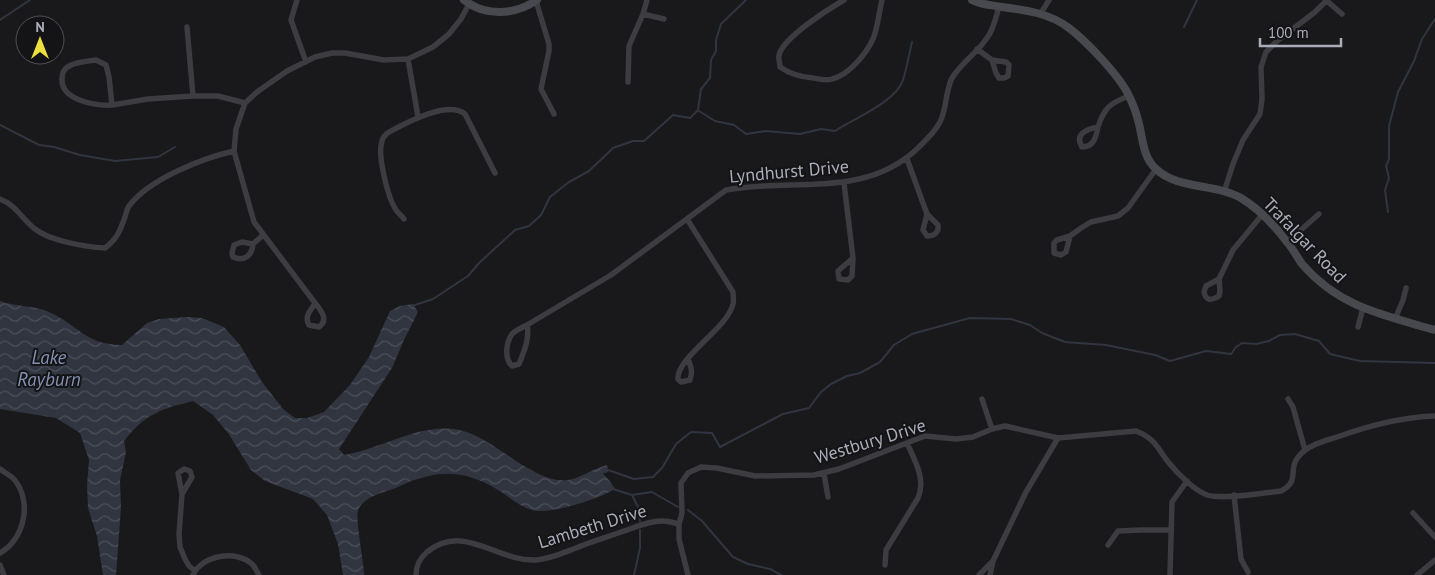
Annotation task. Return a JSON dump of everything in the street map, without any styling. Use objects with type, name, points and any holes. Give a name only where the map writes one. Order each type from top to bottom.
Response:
[{"type":"street","points":[[297,0],[291,20],[306,62]]},
{"type":"street","points":[[315,303],[254,222],[234,151],[236,129],[245,103],[257,92],[287,71],[315,57],[338,53],[384,60],[408,59],[433,48],[449,34],[461,19],[467,2],[483,10],[512,12],[522,9],[537,0],[549,44],[541,89],[554,114]]},
{"type":"street","points":[[628,82],[629,46],[643,14],[646,0]]},
{"type":"street","points":[[844,0],[797,32],[784,45],[778,56],[780,67],[787,72],[808,78],[832,80],[844,73],[866,51],[874,37],[883,0]]},
{"type":"street","points":[[972,0],[977,3],[1042,13],[1055,19],[1078,36],[1122,83],[1129,96],[1139,123],[1145,150],[1156,169],[1128,208],[1118,216],[1086,225],[1070,236]]},
{"type":"street","points":[[1042,13],[1049,0]]},
{"type":"street","points":[[1224,192],[1243,140],[1260,114],[1262,99],[1261,67],[1266,52],[1327,0],[1342,14]]},
{"type":"street","name":"Lyndhurst Drive","points":[[526,325],[529,332],[523,355],[519,364],[512,366],[508,362],[506,354],[511,336],[517,330],[612,275],[726,190],[742,187],[810,186],[844,183],[887,169],[907,159],[934,132],[941,121],[946,92],[952,79],[987,39],[993,29],[999,6]]},
{"type":"street","points":[[643,14],[664,19]]},
{"type":"street","points":[[187,27],[193,96]]},
{"type":"street","points":[[977,49],[992,60]]},
{"type":"street","points":[[408,59],[418,117]]},
{"type":"street","points":[[112,105],[106,65],[96,60],[83,62],[68,66],[62,73],[62,84],[65,92],[80,100],[101,106],[112,105],[148,99],[193,96],[218,96],[245,103]]},
{"type":"street","points":[[1098,127],[1102,113],[1109,106],[1129,96]]},
{"type":"street","points":[[404,219],[396,210],[390,194],[383,168],[381,146],[385,135],[418,117],[450,109],[465,114],[495,173]]},
{"type":"street","points":[[0,199],[14,206],[30,225],[47,237],[105,248],[115,240],[129,206],[143,193],[169,174],[214,155],[234,151]]},
{"type":"street","points":[[907,159],[927,214]]},
{"type":"street","name":"Trafalgar Road","points":[[1156,169],[1174,180],[1224,192],[1252,205],[1287,242],[1301,263],[1338,296],[1395,319],[1435,330]]},
{"type":"street","points":[[844,183],[852,258]]},
{"type":"street","points":[[1287,242],[1319,214]]},
{"type":"street","points":[[1219,279],[1232,250],[1262,216]]},
{"type":"street","points":[[687,220],[733,292],[733,305],[726,317],[688,359]]},
{"type":"street","points":[[253,244],[263,235]]},
{"type":"street","points":[[1395,319],[1406,288]]},
{"type":"street","points":[[1358,327],[1364,308]]},
{"type":"street","points":[[982,399],[992,429]]},
{"type":"street","points":[[1288,399],[1293,407],[1305,450],[1324,441],[1379,424],[1435,416]]},
{"type":"street","name":"Westbury Drive","points":[[688,575],[679,538],[679,524],[682,513],[681,483],[688,473],[701,467],[717,468],[755,476],[824,474],[925,436],[956,439],[973,437],[1005,426],[1058,438],[1136,432],[1148,436],[1169,464],[1186,481],[1207,494],[1222,496],[1281,491],[1290,487],[1297,457],[1305,450]]},
{"type":"street","points":[[990,575],[993,561],[1026,492],[1058,438]]},
{"type":"street","points":[[885,565],[886,550],[921,490],[920,474],[908,443]]},
{"type":"street","points":[[0,469],[12,478],[20,490],[24,504],[24,519],[19,532],[13,543],[0,553]]},
{"type":"street","points":[[824,474],[828,497]]},
{"type":"street","points":[[1170,575],[1172,502],[1186,481]]},
{"type":"street","points":[[182,494],[180,547],[194,573],[214,558],[230,555],[246,560],[254,565],[259,575]]},
{"type":"street","points":[[1234,495],[1241,559],[1248,572]]},
{"type":"street","points":[[1413,513],[1435,538]]},
{"type":"street","name":"Lambeth Drive","points":[[416,575],[416,569],[422,556],[433,547],[447,541],[462,540],[506,556],[522,560],[537,560],[553,557],[652,522],[666,520],[679,524]]},
{"type":"street","points":[[1108,545],[1118,532],[1170,530]]},
{"type":"street","points":[[1417,575],[1435,560]]},
{"type":"street","points":[[979,575],[993,561]]},
{"type":"street","points":[[0,565],[4,575]]},
{"type":"water","name":"Lake Rayburn","points":[[0,301],[49,312],[91,338],[109,344],[122,345],[147,323],[159,319],[202,318],[224,327],[240,345],[262,382],[284,410],[295,418],[307,418],[324,412],[350,385],[369,357],[390,311],[400,306],[413,304],[418,312],[392,368],[339,449],[344,455],[412,434],[440,429],[454,429],[483,439],[540,475],[554,479],[572,479],[607,465],[608,470],[603,474],[615,489],[578,504],[538,511],[522,506],[503,493],[479,480],[469,477],[439,474],[415,480],[373,496],[364,502],[357,515],[364,575],[343,575],[338,544],[327,515],[313,499],[265,481],[251,470],[228,433],[213,415],[193,401],[154,414],[139,424],[124,441],[126,452],[120,480],[121,508],[116,575],[103,575],[97,536],[88,508],[89,460],[80,433],[56,418],[0,409]]},
{"type":"waterway","points":[[0,20],[30,0]]},
{"type":"waterway","points":[[412,306],[433,299],[468,276],[479,263],[515,230],[529,226],[541,215],[550,197],[569,182],[589,171],[613,148],[633,141],[644,141],[673,115],[690,118],[698,110],[701,89],[710,78],[711,60],[716,51],[716,40],[721,24],[746,0]]},
{"type":"waterway","points":[[1184,27],[1197,0]]},
{"type":"waterway","points":[[1388,212],[1385,190],[1389,178],[1386,166],[1389,159],[1389,126],[1398,92],[1414,61],[1422,39],[1435,19]]},
{"type":"waterway","points":[[699,111],[715,121],[734,125],[746,134],[766,131],[800,134],[821,129],[835,131],[883,103],[899,88],[903,80],[912,42]]},
{"type":"waterway","points":[[0,125],[39,145],[115,161],[158,157],[175,147]]},
{"type":"waterway","points":[[606,472],[608,470],[634,479],[653,477],[662,468],[676,444],[691,432],[712,433],[720,447],[783,414],[809,408],[821,392],[831,384],[847,376],[860,373],[880,362],[894,345],[912,334],[970,318],[1011,319],[1030,325],[1042,333],[1065,342],[1106,345],[1155,355],[1170,361],[1206,351],[1231,354],[1242,343],[1256,344],[1269,341],[1280,335],[1295,334],[1319,341],[1330,354],[1360,361],[1435,363]]},
{"type":"waterway","points":[[613,489],[632,495],[652,492],[678,507]]},
{"type":"waterway","points":[[632,495],[638,507],[640,521]]},
{"type":"waterway","points":[[688,510],[702,521],[733,557],[748,564],[770,569],[781,575]]},
{"type":"waterway","points":[[634,575],[640,548],[640,530]]}]
